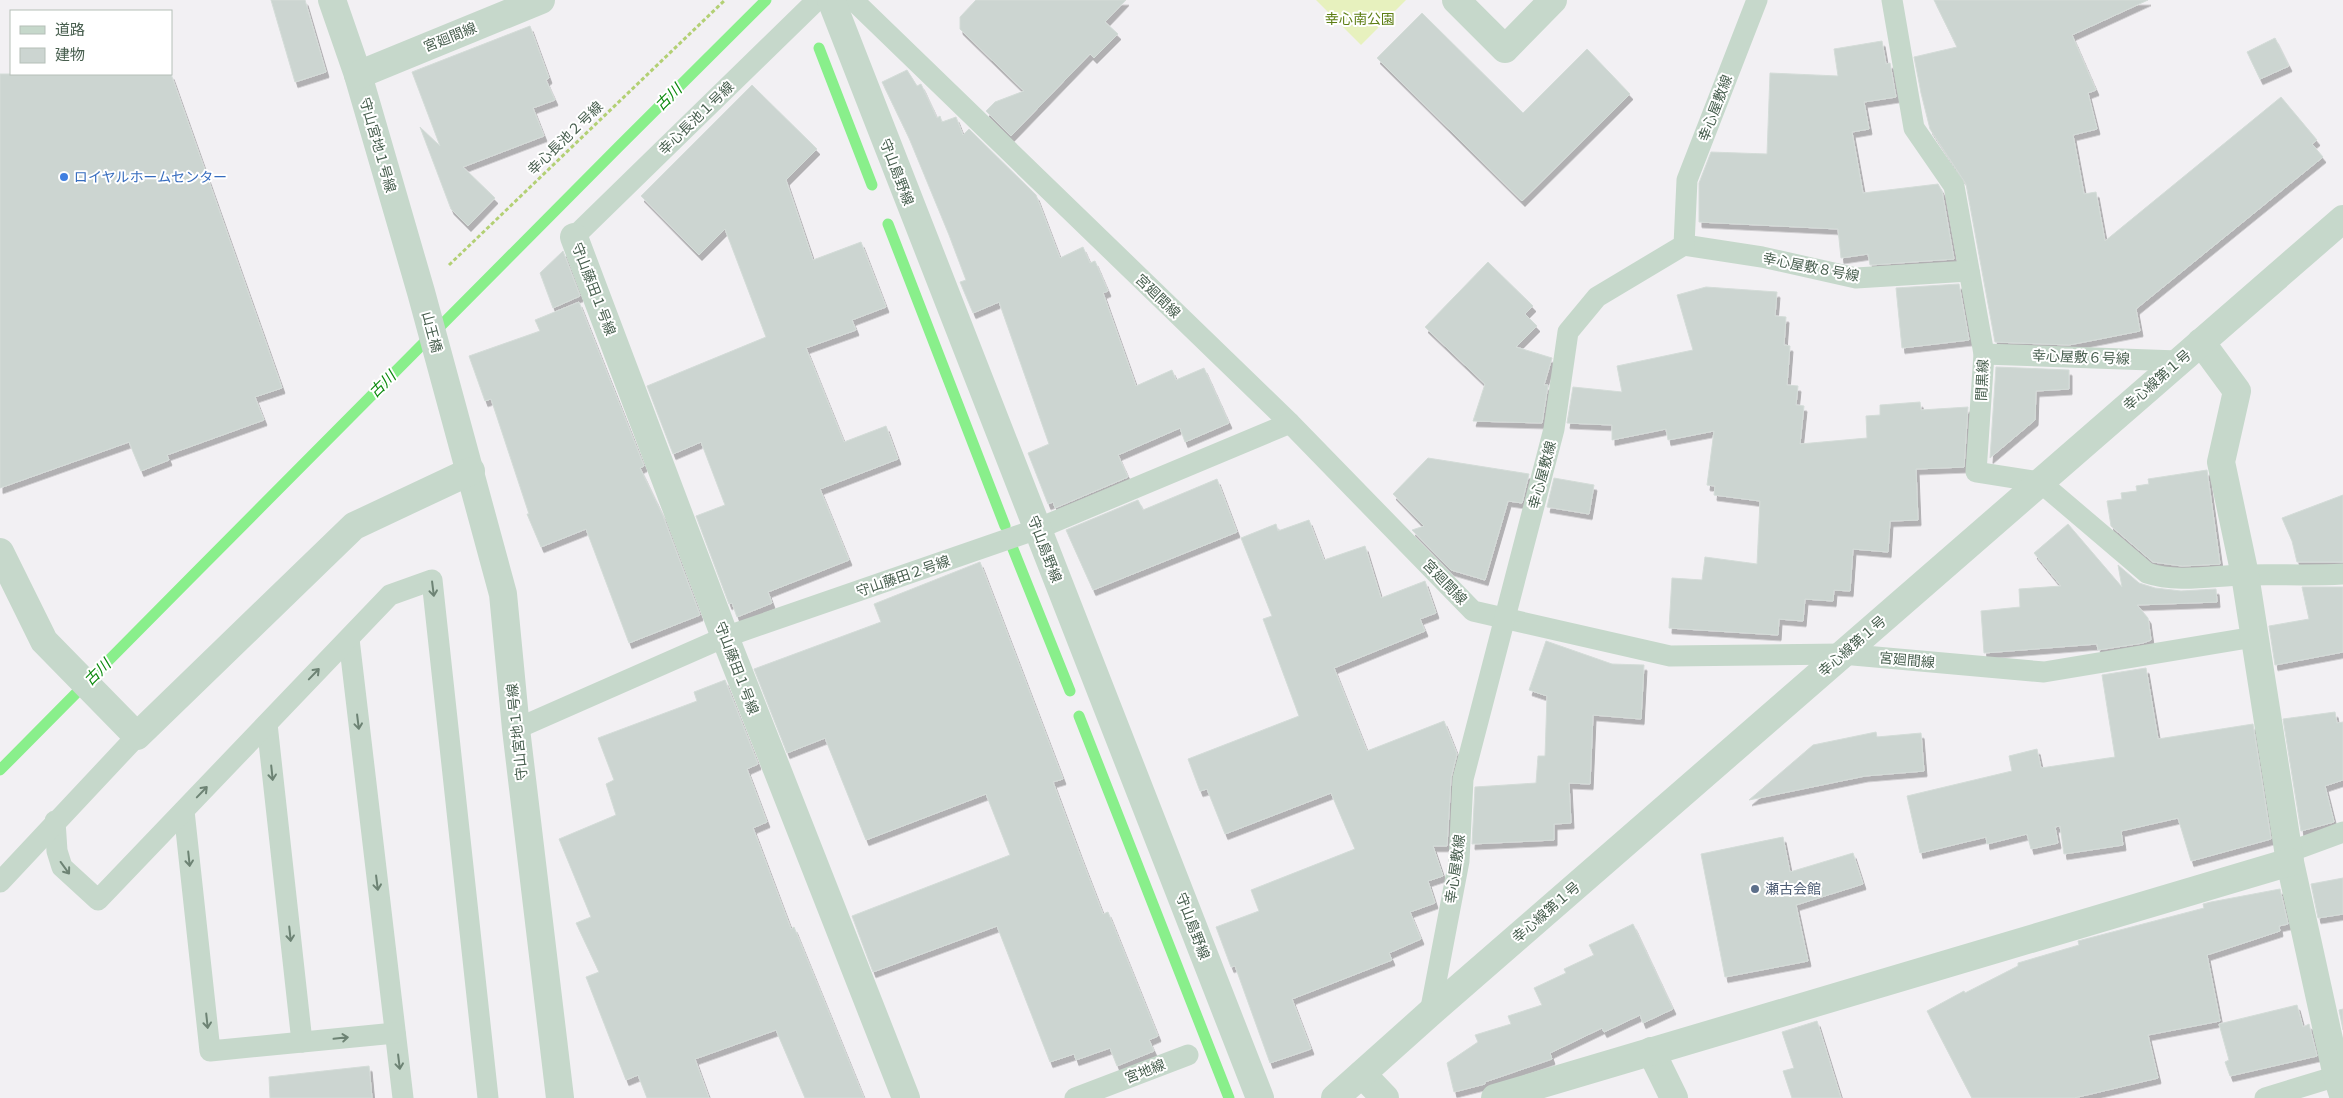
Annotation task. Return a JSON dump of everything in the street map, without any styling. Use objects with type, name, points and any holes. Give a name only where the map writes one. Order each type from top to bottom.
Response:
[{"type":"street","name":"守山宮地１号線","points":[[332,0],[358,75],[421,292]]},
{"type":"street","name":"宮廻間線","points":[[358,75],[541,0]]},
{"type":"street","name":"守山島野線","points":[[831,0],[1260,1098]]},
{"type":"street","points":[[1456,0],[1505,49],[1553,0]]},
{"type":"street","name":"幸心線第１号","points":[[1336,1098],[1430,1013],[2343,219]]},
{"type":"street","name":"守山藤田１号線","points":[[574,237],[725,637],[906,1098]]},
{"type":"street","name":"山王橋","points":[[421,292],[443,373]]},
{"type":"street","points":[[2201,342],[2237,391],[2221,462],[2245,574],[2289,857],[2340,1086]]},
{"type":"street","name":"守山宮地１号線","points":[[443,373],[471,470],[503,594],[516,729],[560,1098]]},
{"type":"street","points":[[0,552],[44,641],[137,736],[354,526],[471,470]]},
{"type":"street","points":[[1495,1098],[1546,1092],[1651,1051],[2289,857]]},
{"type":"street","points":[[1651,1051],[1674,1098]]},
{"type":"street","points":[[1362,1074],[1385,1098]]},
{"type":"lane","name":"幸心長池１号線","points":[[574,237],[817,0]]},
{"type":"lane","name":"宮廻間線","points":[[853,0],[1290,423],[1473,611],[1670,656],[1842,654],[2044,672],[2254,637]]},
{"type":"lane","name":"幸心屋敷線","points":[[1430,1013],[1459,861],[1463,779],[1554,429],[1568,332],[1597,297],[1684,245],[1688,180],[1757,0]]},
{"type":"lane","name":"間黒線","points":[[1892,0],[1914,128],[1954,186],[1984,354],[1976,472],[2040,482]]},
{"type":"lane","name":"幸心屋敷８号線","points":[[1684,245],[1762,257],[1856,278],[1969,270]]},
{"type":"lane","name":"幸心屋敷６号線","points":[[1984,354],[2178,361]]},
{"type":"lane","name":"守山藤田２号線","points":[[516,729],[725,637],[1037,529],[1290,423]]},
{"type":"lane","points":[[2040,482],[2147,573],[2162,578],[2245,574],[2306,576],[2343,574]]},
{"type":"lane","points":[[56,821],[57,850],[62,867],[98,900],[390,595],[432,580],[488,1098]]},
{"type":"lane","points":[[349,639],[403,1098]]},
{"type":"lane","points":[[267,724],[302,1042]]},
{"type":"lane","points":[[0,882],[137,736]]},
{"type":"lane","points":[[184,811],[210,1051],[395,1033]]},
{"type":"lane","points":[[2289,857],[2343,832]]},
{"type":"lane","name":"宮地線","points":[[1075,1098],[1188,1056]]},
{"type":"lane","points":[[2265,1098],[2340,1086]]},
{"type":"path","name":"幸心長池２号線","points":[[421,292],[725,0]]},
{"type":"green space","name":"幸心南公園","points":[[1316,0],[1406,0],[1361,45]]},
{"type":"building","points":[[271,0],[305,0],[326,72],[295,82]]},
{"type":"building","points":[[976,0],[1126,0],[1105,22],[1118,34],[1094,58],[1090,54],[1011,136],[986,111],[995,102],[1024,91],[960,29],[960,17]]},
{"type":"building","points":[[1934,0],[2148,0],[2072,35],[2096,90],[2088,93],[2097,129],[2073,135],[2084,194],[2096,192],[2105,241],[2281,97],[2317,140],[2312,144],[2323,157],[2136,309],[2140,331],[2069,345],[1995,342],[1966,184],[1930,129],[1914,57],[1957,47]]},
{"type":"building","points":[[1422,13],[1523,113],[1587,49],[1630,94],[1522,201],[1377,58]]},
{"type":"building","points":[[530,26],[549,78],[546,80],[555,100],[533,108],[544,136],[463,167],[495,198],[468,226],[451,209],[420,127],[440,146],[412,72]]},
{"type":"building","points":[[2275,38],[2289,66],[2260,79],[2247,52]]},
{"type":"building","points":[[1882,41],[1886,64],[1890,63],[1896,97],[1864,102],[1869,129],[1852,132],[1863,193],[1938,184],[1942,191],[1954,259],[1870,265],[1868,254],[1841,258],[1838,229],[1699,222],[1699,183],[1711,152],[1767,154],[1770,73],[1838,76],[1834,49]]},
{"type":"building","points":[[907,70],[917,86],[921,84],[937,118],[940,116],[942,122],[956,117],[963,135],[969,129],[1036,195],[1060,258],[1083,247],[1090,263],[1095,261],[1108,291],[1103,293],[1136,386],[1172,370],[1176,380],[1204,368],[1229,423],[1185,442],[1180,428],[1118,455],[1128,477],[1055,508],[1053,502],[1048,504],[1028,453],[1049,444],[999,302],[973,313],[960,282],[966,280],[949,235],[909,138],[882,82]]},
{"type":"building","points":[[0,74],[171,75],[282,388],[255,397],[264,420],[167,455],[169,460],[141,471],[129,442],[0,488]]},
{"type":"building","points":[[752,85],[817,149],[786,180],[813,260],[861,242],[886,307],[852,320],[856,330],[806,348],[844,442],[886,426],[898,459],[820,489],[849,560],[768,592],[772,603],[737,617],[732,603],[729,604],[696,516],[725,505],[701,442],[673,454],[647,386],[766,337],[725,229],[699,255],[641,196]]},
{"type":"building","points":[[563,251],[580,296],[553,308],[540,273]]},
{"type":"building","points":[[1488,262],[1533,306],[1525,314],[1537,326],[1516,347],[1552,358],[1544,385],[1548,385],[1542,423],[1473,421],[1485,384],[1425,327]]},
{"type":"building","points":[[1959,284],[1969,340],[1902,348],[1896,288]]},
{"type":"building","points":[[1706,287],[1777,292],[1775,316],[1786,317],[1784,345],[1790,346],[1787,385],[1798,386],[1796,405],[1804,406],[1800,444],[1867,438],[1866,416],[1880,415],[1880,405],[1920,402],[1921,410],[1968,407],[1964,467],[1916,469],[1918,520],[1890,521],[1888,552],[1853,549],[1850,591],[1834,590],[1833,601],[1805,599],[1803,621],[1779,619],[1778,635],[1669,628],[1672,578],[1702,580],[1705,557],[1757,564],[1760,501],[1714,495],[1715,486],[1707,485],[1714,431],[1668,440],[1666,429],[1612,440],[1612,425],[1567,423],[1573,387],[1622,392],[1617,366],[1693,350],[1677,295]]},
{"type":"building","points":[[579,302],[644,466],[640,468],[663,516],[700,615],[629,643],[586,529],[541,547],[527,514],[529,514],[491,399],[485,401],[469,356],[540,331],[535,320]]},
{"type":"building","points":[[1996,367],[2069,370],[2069,389],[2036,391],[2035,420],[1990,458]]},
{"type":"building","points":[[1428,458],[1529,474],[1522,503],[1508,501],[1485,580],[1451,570],[1412,530],[1424,526],[1393,494]]},
{"type":"building","points":[[2207,470],[2220,564],[2182,566],[2153,562],[2111,526],[2107,501],[2122,499],[2121,493],[2137,491],[2136,486],[2149,484],[2148,479]]},
{"type":"building","points":[[1554,478],[1594,485],[1589,514],[1547,507]]},
{"type":"building","points":[[1217,479],[1237,532],[1093,590],[1066,530],[1138,500],[1143,510]]},
{"type":"building","points":[[2343,495],[2343,562],[2297,562],[2292,541],[2282,518]]},
{"type":"building","points":[[1309,520],[1324,560],[1365,546],[1381,598],[1425,581],[1436,613],[1420,619],[1425,631],[1334,668],[1367,751],[1444,721],[1457,754],[1451,778],[1447,846],[1433,846],[1443,876],[1428,881],[1435,903],[1410,912],[1421,939],[1389,953],[1392,960],[1292,999],[1311,1049],[1270,1063],[1235,966],[1231,967],[1216,927],[1259,911],[1251,890],[1355,849],[1331,793],[1225,834],[1207,789],[1200,791],[1188,759],[1299,716],[1263,619],[1272,616],[1241,538],[1276,524],[1278,531]]},
{"type":"building","points":[[2068,524],[2122,587],[2118,565],[2139,583],[2155,588],[2181,591],[2216,589],[2217,602],[2137,605],[2148,618],[2151,640],[2143,643],[2098,650],[2097,644],[1984,653],[1981,611],[2020,607],[2019,589],[2061,586],[2034,553]]},
{"type":"building","points":[[980,562],[1063,779],[1053,782],[1079,852],[1103,914],[1108,912],[1158,1036],[1149,1040],[1154,1051],[1117,1066],[1110,1048],[1076,1060],[1074,1054],[1050,1062],[997,926],[873,972],[852,916],[1010,855],[986,794],[866,840],[825,738],[787,753],[754,669],[881,622],[874,604]]},
{"type":"building","points":[[2302,587],[2343,587],[2343,652],[2275,665],[2269,626],[2309,619]]},
{"type":"building","points":[[1546,641],[1612,664],[1644,665],[1641,719],[1593,715],[1590,784],[1569,783],[1571,823],[1554,824],[1554,840],[1472,844],[1475,787],[1536,783],[1538,756],[1545,756],[1547,696],[1529,690]]},
{"type":"building","points":[[2146,668],[2158,739],[2253,724],[2271,839],[2191,861],[2178,818],[2121,831],[2123,845],[2064,854],[2060,826],[2055,827],[2058,843],[2031,849],[2027,834],[1987,844],[1986,837],[1920,853],[1907,796],[2012,771],[2009,756],[2037,749],[2041,768],[2115,757],[2102,675]]},
{"type":"building","points":[[725,680],[758,764],[747,769],[767,822],[753,828],[791,929],[794,927],[864,1098],[805,1098],[776,1030],[695,1059],[709,1098],[647,1098],[638,1075],[626,1080],[586,977],[599,972],[576,923],[591,917],[559,839],[616,815],[606,784],[614,780],[598,738],[697,701],[694,692]]},
{"type":"building","points":[[2335,712],[2337,723],[2343,722],[2343,780],[2325,786],[2334,822],[2301,831],[2283,719]]},
{"type":"building","points":[[1876,732],[1877,737],[1921,733],[1924,771],[1865,776],[1749,800],[1813,745]]},
{"type":"building","points":[[1783,837],[1790,872],[1853,853],[1863,884],[1796,905],[1808,961],[1725,977],[1701,854]]},
{"type":"building","points":[[2343,878],[2343,914],[2318,918],[2311,884]]},
{"type":"building","points":[[2280,889],[2288,924],[2279,926],[2280,931],[2207,955],[2220,1021],[2148,1035],[2158,1078],[2074,1098],[1972,1098],[1927,1011],[1964,991],[1965,993],[2018,966],[2018,963],[2079,945],[2078,941],[2204,908],[2203,904]]},
{"type":"building","points":[[1633,924],[1673,1009],[1643,1023],[1640,1015],[1604,1032],[1602,1028],[1550,1053],[1552,1059],[1485,1082],[1485,1084],[1454,1092],[1447,1063],[1478,1042],[1475,1035],[1511,1024],[1508,1016],[1542,1005],[1534,988],[1566,973],[1564,969],[1594,955],[1589,945]]},
{"type":"building","points":[[2297,1005],[2303,1027],[2309,1024],[2317,1056],[2230,1076],[2225,1062],[2229,1060],[2219,1024]]},
{"type":"building","points":[[2343,1009],[2343,1030],[2339,1010]]},
{"type":"building","points":[[1817,1021],[1841,1098],[1792,1098],[1783,1071],[1794,1068],[1782,1032]]},
{"type":"building","points":[[369,1066],[372,1098],[270,1098],[269,1077]]},
{"type":"waterway","name":"古川","points":[[0,770],[766,0]]},
{"type":"waterway","points":[[819,48],[872,185]]},
{"type":"waterway","points":[[888,224],[1005,526]]},
{"type":"waterway","points":[[1013,549],[1070,691]]},
{"type":"waterway","points":[[1079,716],[1229,1098]]},
{"type":"place","name":"ロイヤルホームセンター","points":[[64,177]]},
{"type":"place","name":"瀬古会館","points":[[1755,889]]}]
